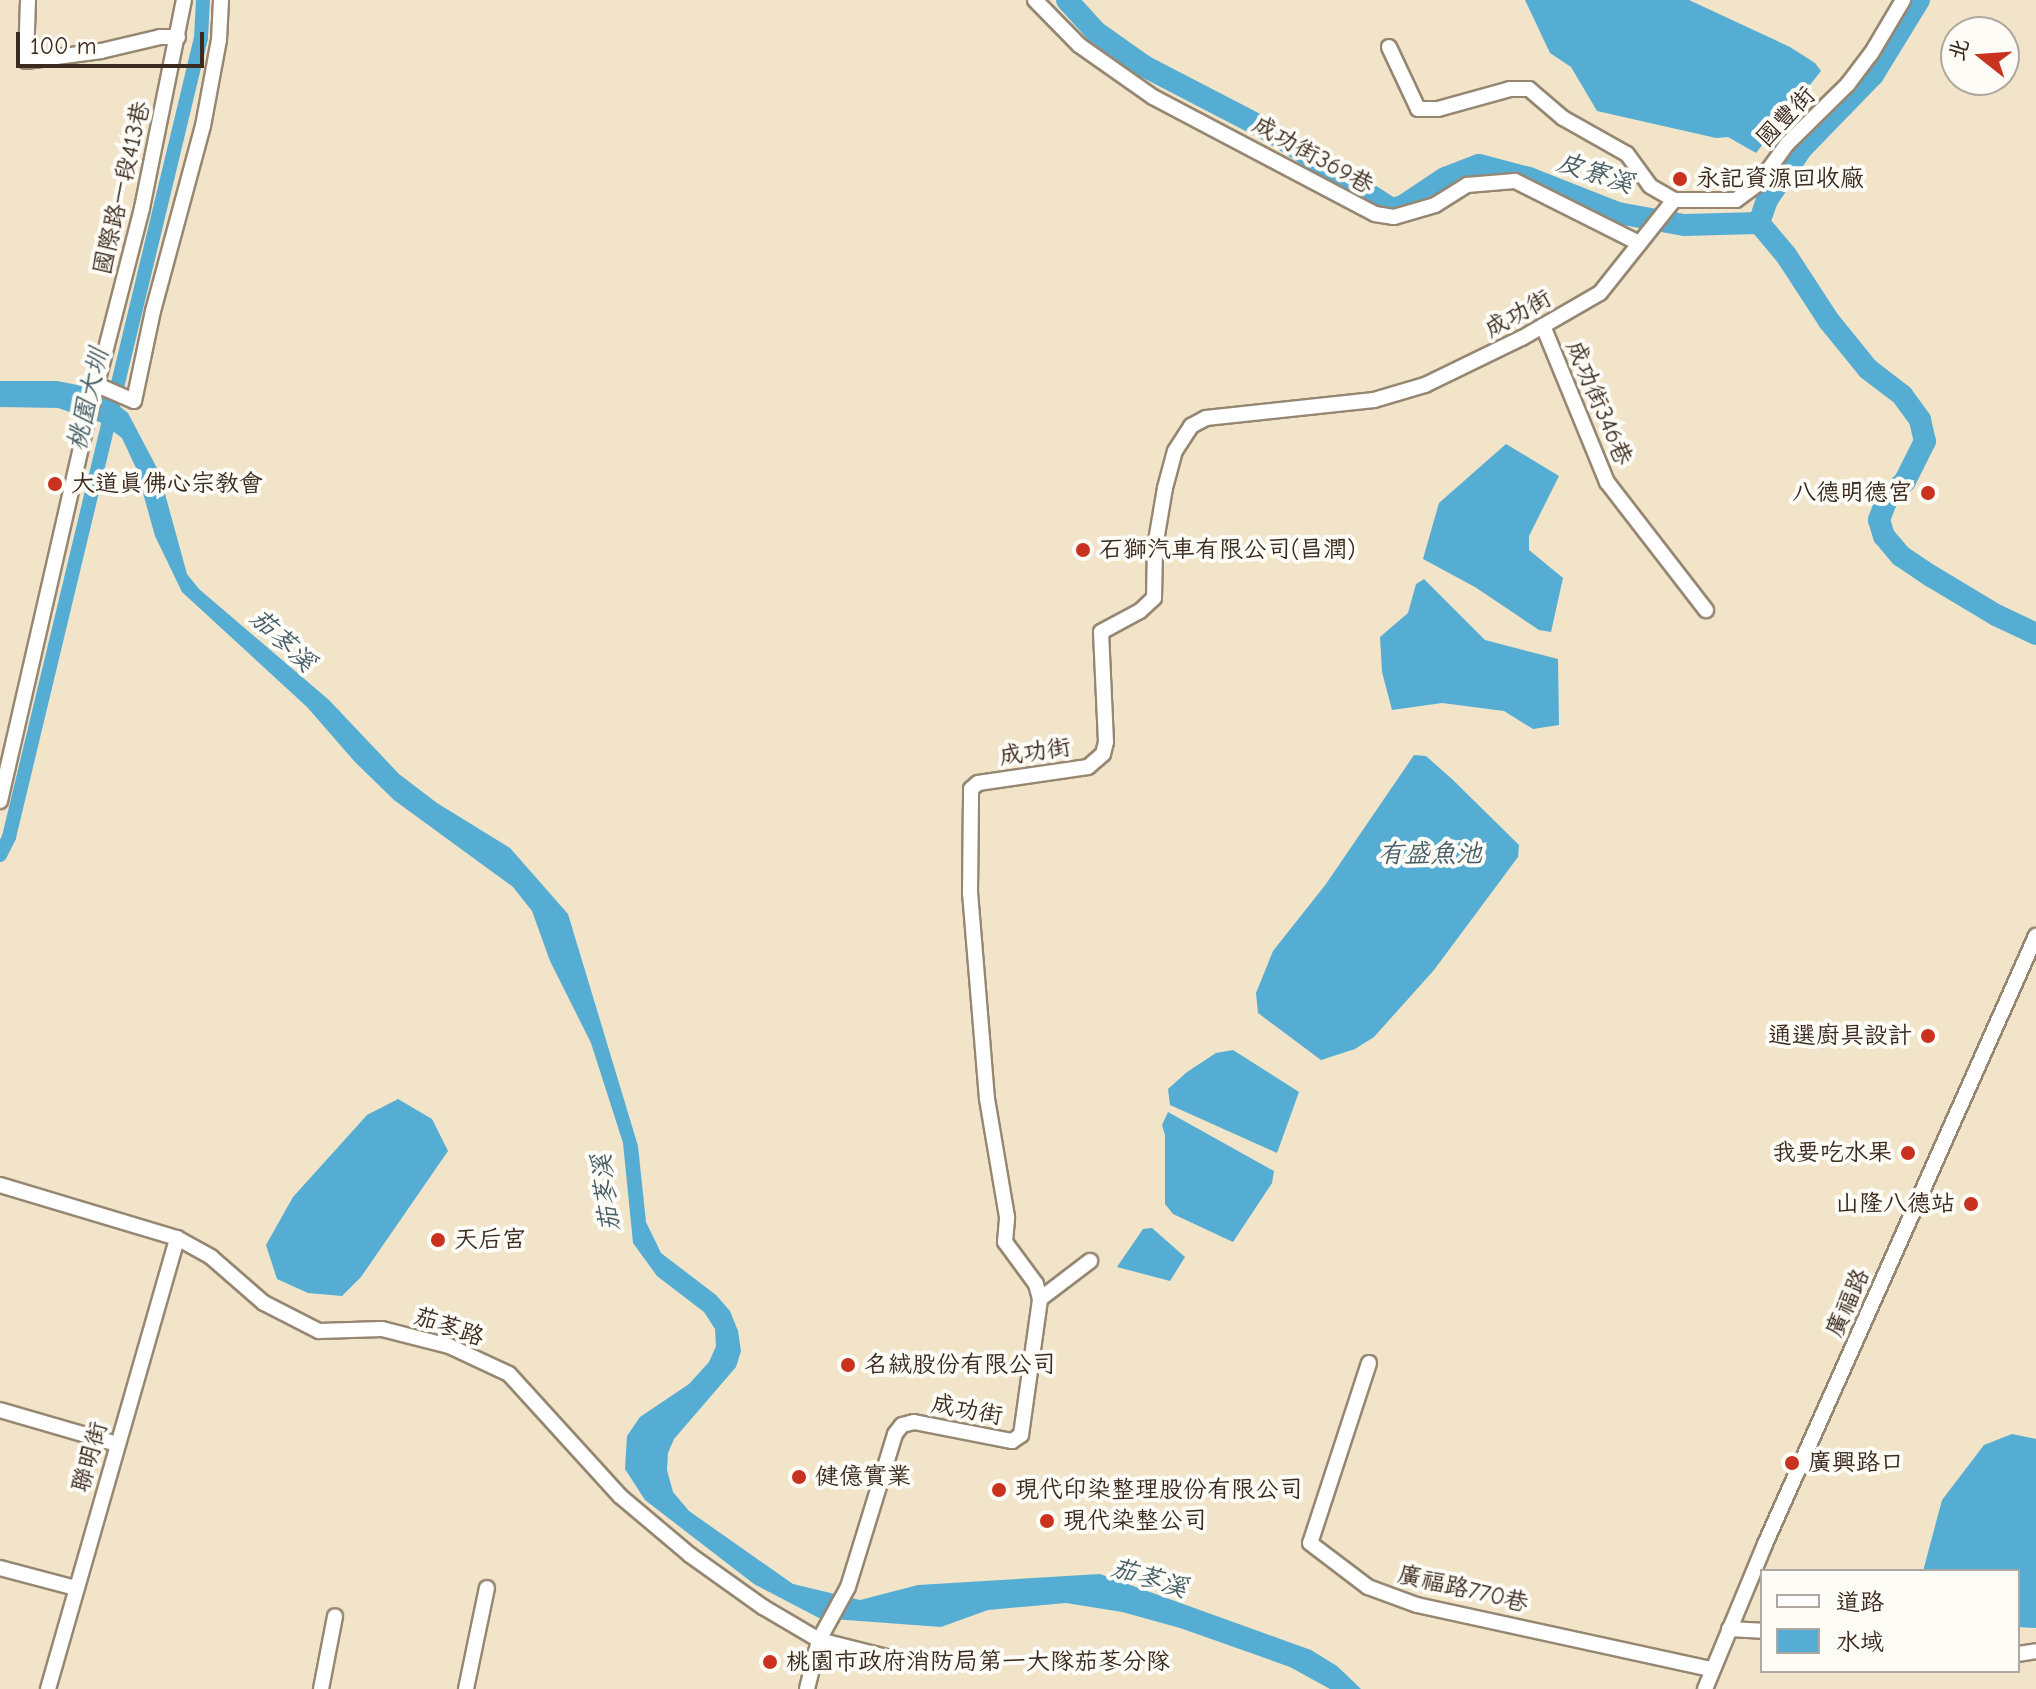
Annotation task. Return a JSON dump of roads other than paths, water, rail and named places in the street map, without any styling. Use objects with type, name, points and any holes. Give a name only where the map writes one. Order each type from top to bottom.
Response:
[{"type":"street","points":[[28,0],[26,61],[101,51],[160,37],[178,37]]},
{"type":"street","name":"國際路一段413巷","points":[[0,801],[84,434],[142,208],[184,0]]},
{"type":"street","points":[[97,385],[134,401],[153,311],[203,126],[219,40],[221,0]]},
{"type":"street","name":"成功街369巷","points":[[1035,0],[1079,45],[1153,97],[1375,214],[1394,217],[1435,205],[1467,185],[1515,181],[1639,243]]},
{"type":"street","name":"國豐街","points":[[1671,203],[1736,200],[1759,183],[1787,144],[1848,84],[1871,54],[1903,0]]},
{"type":"street","points":[[1389,47],[1418,109],[1438,109],[1510,89],[1529,89],[1563,118],[1627,154],[1650,186],[1671,203]]},
{"type":"street","name":"成功街","points":[[819,1640],[845,1593],[895,1434],[902,1425],[914,1422],[1012,1441],[1021,1435],[1040,1299],[1036,1284],[1005,1242],[1007,1217],[987,1099],[972,909],[971,789],[978,783],[1088,767],[1103,754],[1106,742],[1101,632],[1140,611],[1154,598],[1155,547],[1165,488],[1175,451],[1191,426],[1206,418],[1374,400],[1458,371],[1600,293],[1671,203]]},
{"type":"street","name":"成功街346巷","points":[[1543,326],[1607,482],[1706,610]]},
{"type":"street","name":"廣福路","points":[[1705,1689],[1711,1669],[2036,936]]},
{"type":"street","name":"茄苳路","points":[[0,1185],[177,1238],[211,1257],[264,1303],[319,1331],[382,1329],[449,1346],[509,1374],[620,1496],[690,1555],[763,1607],[819,1640],[890,1658]]},
{"type":"street","name":"聯明街","points":[[48,1689],[177,1238]]},
{"type":"street","points":[[1040,1299],[1090,1261]]},
{"type":"street","name":"廣福路770巷","points":[[1369,1363],[1310,1543],[1368,1587],[1417,1605],[1711,1669]]},
{"type":"street","points":[[0,1410],[117,1444]]},
{"type":"street","points":[[0,1568],[75,1588]]},
{"type":"street","points":[[466,1689],[487,1588]]},
{"type":"street","points":[[321,1689],[335,1616]]},
{"type":"street","points":[[1729,1629],[1760,1631]]},
{"type":"street","points":[[807,1689],[819,1640]]},
{"type":"water","points":[[1525,0],[1689,0],[1790,47],[1815,63],[1821,71],[1756,153],[1728,137],[1716,138],[1597,111],[1571,67],[1550,53]]},
{"type":"water","points":[[0,381],[57,381],[88,387],[104,394],[128,413],[159,472],[187,574],[199,589],[329,700],[399,774],[437,803],[510,848],[568,914],[638,1146],[646,1222],[661,1253],[716,1295],[730,1311],[738,1331],[741,1351],[736,1367],[674,1439],[668,1453],[667,1470],[673,1492],[689,1511],[793,1584],[860,1600],[918,1585],[1100,1574],[1311,1650],[1337,1666],[1361,1689],[1330,1689],[1290,1667],[1180,1628],[1122,1612],[1066,1603],[988,1610],[941,1627],[819,1618],[754,1584],[645,1500],[625,1469],[627,1436],[640,1417],[689,1384],[709,1362],[716,1346],[715,1329],[704,1312],[657,1276],[633,1243],[623,1143],[591,1043],[550,961],[532,911],[513,887],[394,800],[355,762],[307,707],[182,592],[155,536],[136,468],[122,438],[102,423],[58,408],[0,407]]},
{"type":"water","points":[[1506,444],[1559,476],[1529,536],[1529,550],[1563,578],[1551,632],[1539,630],[1475,587],[1423,559],[1439,503]]},
{"type":"water","points":[[1424,579],[1485,640],[1558,659],[1559,725],[1533,729],[1504,711],[1442,703],[1392,710],[1382,672],[1380,637],[1408,613],[1416,584]]},
{"type":"water","name":"有盛魚池","points":[[1414,755],[1426,756],[1453,780],[1519,845],[1518,857],[1434,970],[1374,1037],[1355,1049],[1321,1060],[1258,1013],[1256,993],[1273,951],[1326,884]]},
{"type":"water","points":[[1233,1050],[1299,1092],[1277,1153],[1170,1105],[1168,1089],[1187,1072],[1216,1053]]},
{"type":"water","points":[[398,1099],[432,1119],[448,1151],[361,1277],[342,1296],[308,1293],[277,1279],[266,1245],[293,1197],[367,1115]]},
{"type":"water","points":[[1168,1112],[1274,1171],[1272,1183],[1233,1242],[1173,1214],[1165,1204],[1165,1135],[1162,1125]]},
{"type":"water","points":[[1152,1228],[1185,1257],[1170,1281],[1117,1267],[1143,1229]]},
{"type":"water","points":[[2012,1434],[2036,1439],[2036,1628],[2020,1627],[2020,1569],[1924,1569],[1942,1500],[1984,1445]]},
{"type":"waterway","name":"桃園大圳","points":[[0,855],[9,837],[201,38],[203,0]]},
{"type":"waterway","name":"皮寮溪","points":[[1067,0],[1096,32],[1144,66],[1273,133],[1392,209],[1403,206],[1445,178],[1479,165],[1529,178],[1618,213],[1684,225],[1759,223]]},
{"type":"waterway","points":[[1759,223],[1767,200],[1802,148],[1873,75],[1919,0]]},
{"type":"waterway","name":"皮寮溪","points":[[1759,223],[1786,255],[1829,321],[1868,369],[1902,395],[1920,420],[1925,441],[1905,481],[1887,499],[1879,520],[1884,536],[1901,556],[1931,576],[1996,615],[2036,634]]},
{"type":"place","name":"永記資源回收廠","points":[[1680,179]]},
{"type":"place","name":"大道真佛心宗教會","points":[[55,484]]},
{"type":"place","name":"八德明德宮","points":[[1928,493]]},
{"type":"place","name":"石獅汽車有限公司(昌潤)","points":[[1083,550]]},
{"type":"place","name":"通選廚具設計","points":[[1928,1036]]},
{"type":"place","name":"我要吃水果","points":[[1908,1153]]},
{"type":"place","name":"山隆八德站","points":[[1971,1204]]},
{"type":"place","name":"天后宮","points":[[438,1240]]},
{"type":"place","name":"名絨股份有限公司","points":[[848,1365]]},
{"type":"place","name":"廣興路口","points":[[1792,1463]]},
{"type":"place","name":"健億實業","points":[[799,1477]]},
{"type":"place","name":"現代印染整理股份有限公司","points":[[999,1490]]},
{"type":"place","name":"現代染整公司","points":[[1047,1521]]},
{"type":"place","name":"桃園市政府消防局第一大隊茄苳分隊","points":[[770,1662]]},
{"type":"water label","name":"茄苳溪","points":[[282,641]]},
{"type":"water label","name":"茄苳溪","points":[[607,1193]]},
{"type":"water label","name":"茄苳溪","points":[[1149,1579]]}]
